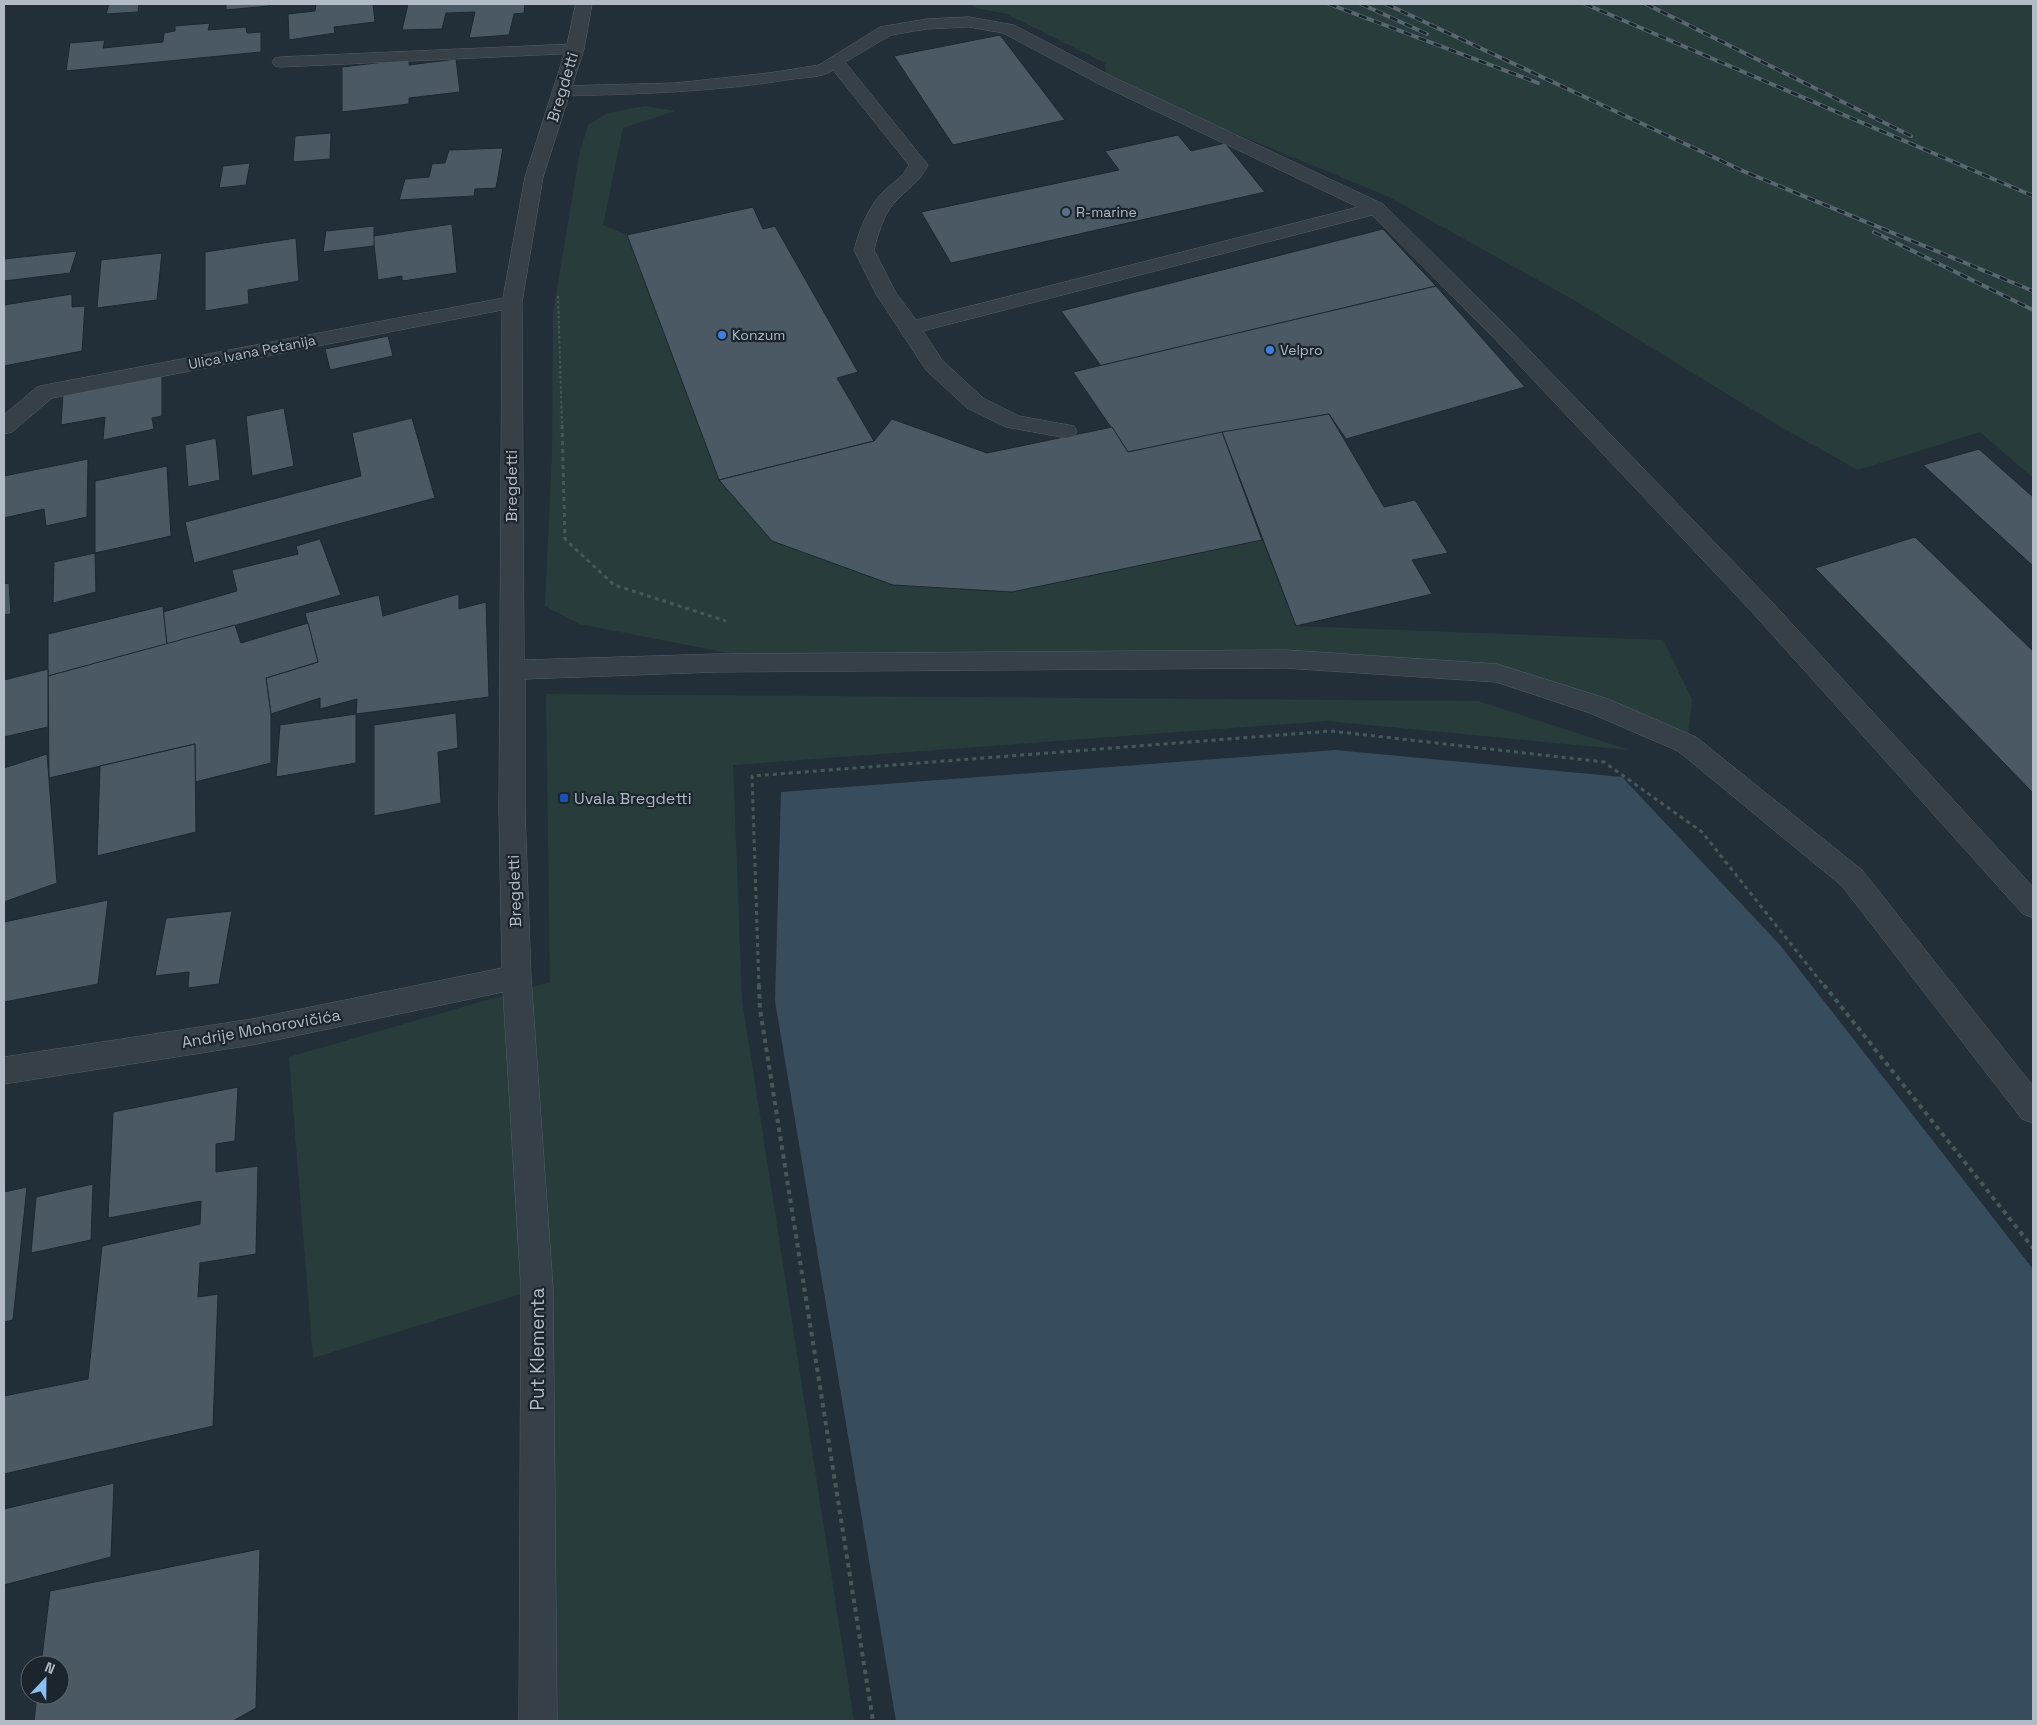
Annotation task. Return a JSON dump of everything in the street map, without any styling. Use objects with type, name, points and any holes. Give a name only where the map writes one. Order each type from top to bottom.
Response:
[{"type":"street","name":"Bregdetti","points":[[517,977],[512,811],[512,302],[534,177],[575,49],[584,4]]},
{"type":"street","points":[[562,91],[675,88],[760,79],[824,69],[886,31],[927,24],[969,22],[1008,30],[1108,81],[1376,208],[1499,331],[1761,606],[2033,906]]},
{"type":"street","points":[[281,62],[575,49]]},
{"type":"street","points":[[835,61],[918,164],[913,179],[887,199],[873,220],[864,250],[886,294],[911,328],[934,366],[975,403],[1014,422],[1066,431]]},
{"type":"street","points":[[911,328],[1376,208]]},
{"type":"street","name":"Ulica Ivana Petanija","points":[[4,427],[45,392],[512,302]]},
{"type":"street","points":[[511,670],[716,663],[1285,659],[1496,673],[1599,706],[1687,744],[1852,878],[2033,1109]]},
{"type":"street","name":"Andrije Mohorovičića","points":[[4,1071],[252,1032],[517,977]]},
{"type":"street","name":"Put Klementa","points":[[517,977],[537,1289],[538,1721]]},
{"type":"path","points":[[558,296],[564,540],[614,585],[734,624]]},
{"type":"path","points":[[873,1721],[760,1009],[752,776],[1331,731],[1604,762],[1702,832],[2033,1248]]},
{"type":"green space","points":[[970,4],[2033,4],[2033,478],[1980,432],[1858,470],[1781,427],[1579,303],[1387,196],[1191,115],[1106,73],[1105,63],[1007,14],[977,8]]},
{"type":"green space","points":[[645,106],[675,111],[623,128],[603,225],[627,235],[719,480],[772,541],[893,585],[1012,592],[1262,540],[1296,626],[1663,640],[1692,699],[1687,744],[1497,673],[1285,659],[781,663],[579,624],[545,606],[552,455],[553,312],[579,156],[588,125],[608,113]]},
{"type":"green space","points":[[546,694],[1478,701],[1629,750],[1327,721],[733,765],[742,1000],[854,1721],[538,1721],[537,1289],[313,1358],[289,1057],[550,982]]},
{"type":"water","points":[[1335,750],[1622,777],[1780,945],[2033,1269],[2033,1721],[896,1721],[775,1001],[781,792]]},
{"type":"building","points":[[109,4],[139,4],[138,12],[106,14]]},
{"type":"building","points":[[226,4],[269,4],[269,6],[226,10]]},
{"type":"building","points":[[316,4],[373,4],[375,22],[334,27],[335,33],[289,40],[288,14],[315,11]]},
{"type":"building","points":[[408,4],[525,4],[524,13],[514,14],[509,35],[469,38],[475,12],[446,13],[442,29],[402,30]]},
{"type":"building","points":[[210,23],[208,30],[246,27],[247,33],[261,32],[261,52],[66,71],[70,43],[105,40],[103,48],[163,42],[164,33],[175,31],[175,26]]},
{"type":"building","points":[[1000,35],[1065,120],[953,145],[894,56]]},
{"type":"building","points":[[409,59],[409,65],[456,59],[460,92],[409,98],[409,104],[342,112],[342,67]]},
{"type":"building","points":[[331,133],[330,159],[293,162],[295,136]]},
{"type":"building","points":[[1178,135],[1191,151],[1225,143],[1265,192],[951,263],[921,212],[1119,170],[1105,151]]},
{"type":"building","points":[[503,148],[496,188],[475,189],[474,196],[399,200],[405,179],[429,177],[432,164],[445,163],[449,150]]},
{"type":"building","points":[[250,163],[246,185],[219,188],[223,166]]},
{"type":"building","points":[[753,207],[763,229],[775,226],[858,372],[837,378],[874,441],[719,480],[627,235]]},
{"type":"building","points":[[452,224],[457,273],[402,281],[402,276],[378,280],[373,236]]},
{"type":"building","points":[[374,226],[374,246],[323,252],[326,231]]},
{"type":"building","points":[[1383,229],[1436,286],[1101,366],[1061,311]]},
{"type":"building","points":[[296,238],[299,281],[248,290],[249,304],[205,311],[205,252]]},
{"type":"building","points":[[77,251],[70,273],[4,281],[4,259]]},
{"type":"building","points":[[162,253],[157,300],[97,308],[101,260]]},
{"type":"building","points":[[1436,286],[1525,387],[1346,439],[1329,414],[1128,452],[1073,372]]},
{"type":"building","points":[[72,294],[72,307],[85,306],[82,351],[4,366],[4,305]]},
{"type":"building","points":[[388,336],[393,356],[330,370],[325,349]]},
{"type":"building","points":[[162,376],[162,416],[152,418],[154,429],[103,440],[105,417],[61,425],[63,394]]},
{"type":"building","points":[[284,408],[294,466],[252,476],[246,416]]},
{"type":"building","points":[[1329,414],[1384,507],[1415,500],[1448,553],[1412,560],[1432,594],[1296,626],[1222,432]]},
{"type":"building","points":[[412,418],[435,498],[194,563],[185,522],[361,476],[352,433]]},
{"type":"building","points":[[892,419],[987,453],[1112,427],[1128,452],[1222,432],[1262,540],[1012,592],[893,585],[772,541],[719,480],[874,441]]},
{"type":"building","points":[[216,438],[220,480],[188,487],[185,445]]},
{"type":"building","points":[[1979,449],[2033,497],[2033,566],[1923,465]]},
{"type":"building","points":[[88,459],[87,517],[46,526],[44,509],[4,518],[4,476]]},
{"type":"building","points":[[167,466],[171,536],[95,553],[95,481]]},
{"type":"building","points":[[1915,537],[2033,651],[2033,793],[1815,568]]},
{"type":"building","points":[[320,539],[341,595],[167,645],[163,612],[237,591],[232,570],[298,554],[296,546]]},
{"type":"building","points":[[95,553],[96,592],[53,603],[54,562]]},
{"type":"building","points":[[9,583],[11,614],[4,615],[4,584]]},
{"type":"building","points":[[459,594],[459,609],[486,602],[489,697],[356,714],[357,699],[320,709],[320,698],[271,714],[266,678],[318,662],[305,613],[379,595],[383,616]]},
{"type":"building","points":[[163,606],[167,645],[48,676],[48,634]]},
{"type":"building","points":[[308,623],[318,662],[266,678],[271,714],[271,763],[195,782],[195,744],[49,778],[48,676],[235,625],[241,643]]},
{"type":"building","points":[[48,669],[48,727],[4,737],[4,680]]},
{"type":"building","points":[[456,713],[458,748],[438,752],[441,803],[374,816],[374,725]]},
{"type":"building","points":[[356,714],[356,763],[276,777],[280,725]]},
{"type":"building","points":[[195,744],[196,832],[97,856],[100,766]]},
{"type":"building","points":[[47,754],[57,883],[4,902],[4,768]]},
{"type":"building","points":[[108,900],[98,984],[4,1002],[4,922]]},
{"type":"building","points":[[232,911],[219,984],[188,988],[189,972],[155,976],[166,918]]},
{"type":"building","points":[[238,1087],[235,1141],[216,1144],[216,1172],[258,1166],[256,1254],[200,1263],[198,1297],[218,1294],[213,1426],[4,1474],[4,1396],[88,1379],[102,1246],[200,1224],[201,1201],[108,1218],[113,1112]]},
{"type":"building","points":[[93,1184],[91,1240],[31,1253],[36,1197]]},
{"type":"building","points":[[27,1187],[13,1320],[4,1322],[4,1192]]},
{"type":"building","points":[[114,1483],[111,1557],[4,1585],[4,1509]]},
{"type":"building","points":[[260,1549],[256,1708],[233,1721],[34,1721],[36,1705],[70,1705],[70,1655],[42,1655],[50,1591]]},
{"type":"railway","points":[[1329,4],[1538,83]]},
{"type":"railway","points":[[1361,4],[1427,34]]},
{"type":"railway","points":[[1386,4],[1743,171],[2033,291]]},
{"type":"railway","points":[[1585,4],[2033,196]]},
{"type":"railway","points":[[1646,4],[1911,136]]},
{"type":"railway","points":[[1874,232],[2033,310]]},
{"type":"place","name":"R-marine","points":[[1066,212]]},
{"type":"place","name":"Konzum","points":[[722,335]]},
{"type":"place","name":"Velpro","points":[[1270,350]]},
{"type":"place","name":"Uvala Bregdetti","points":[[564,798]]}]
